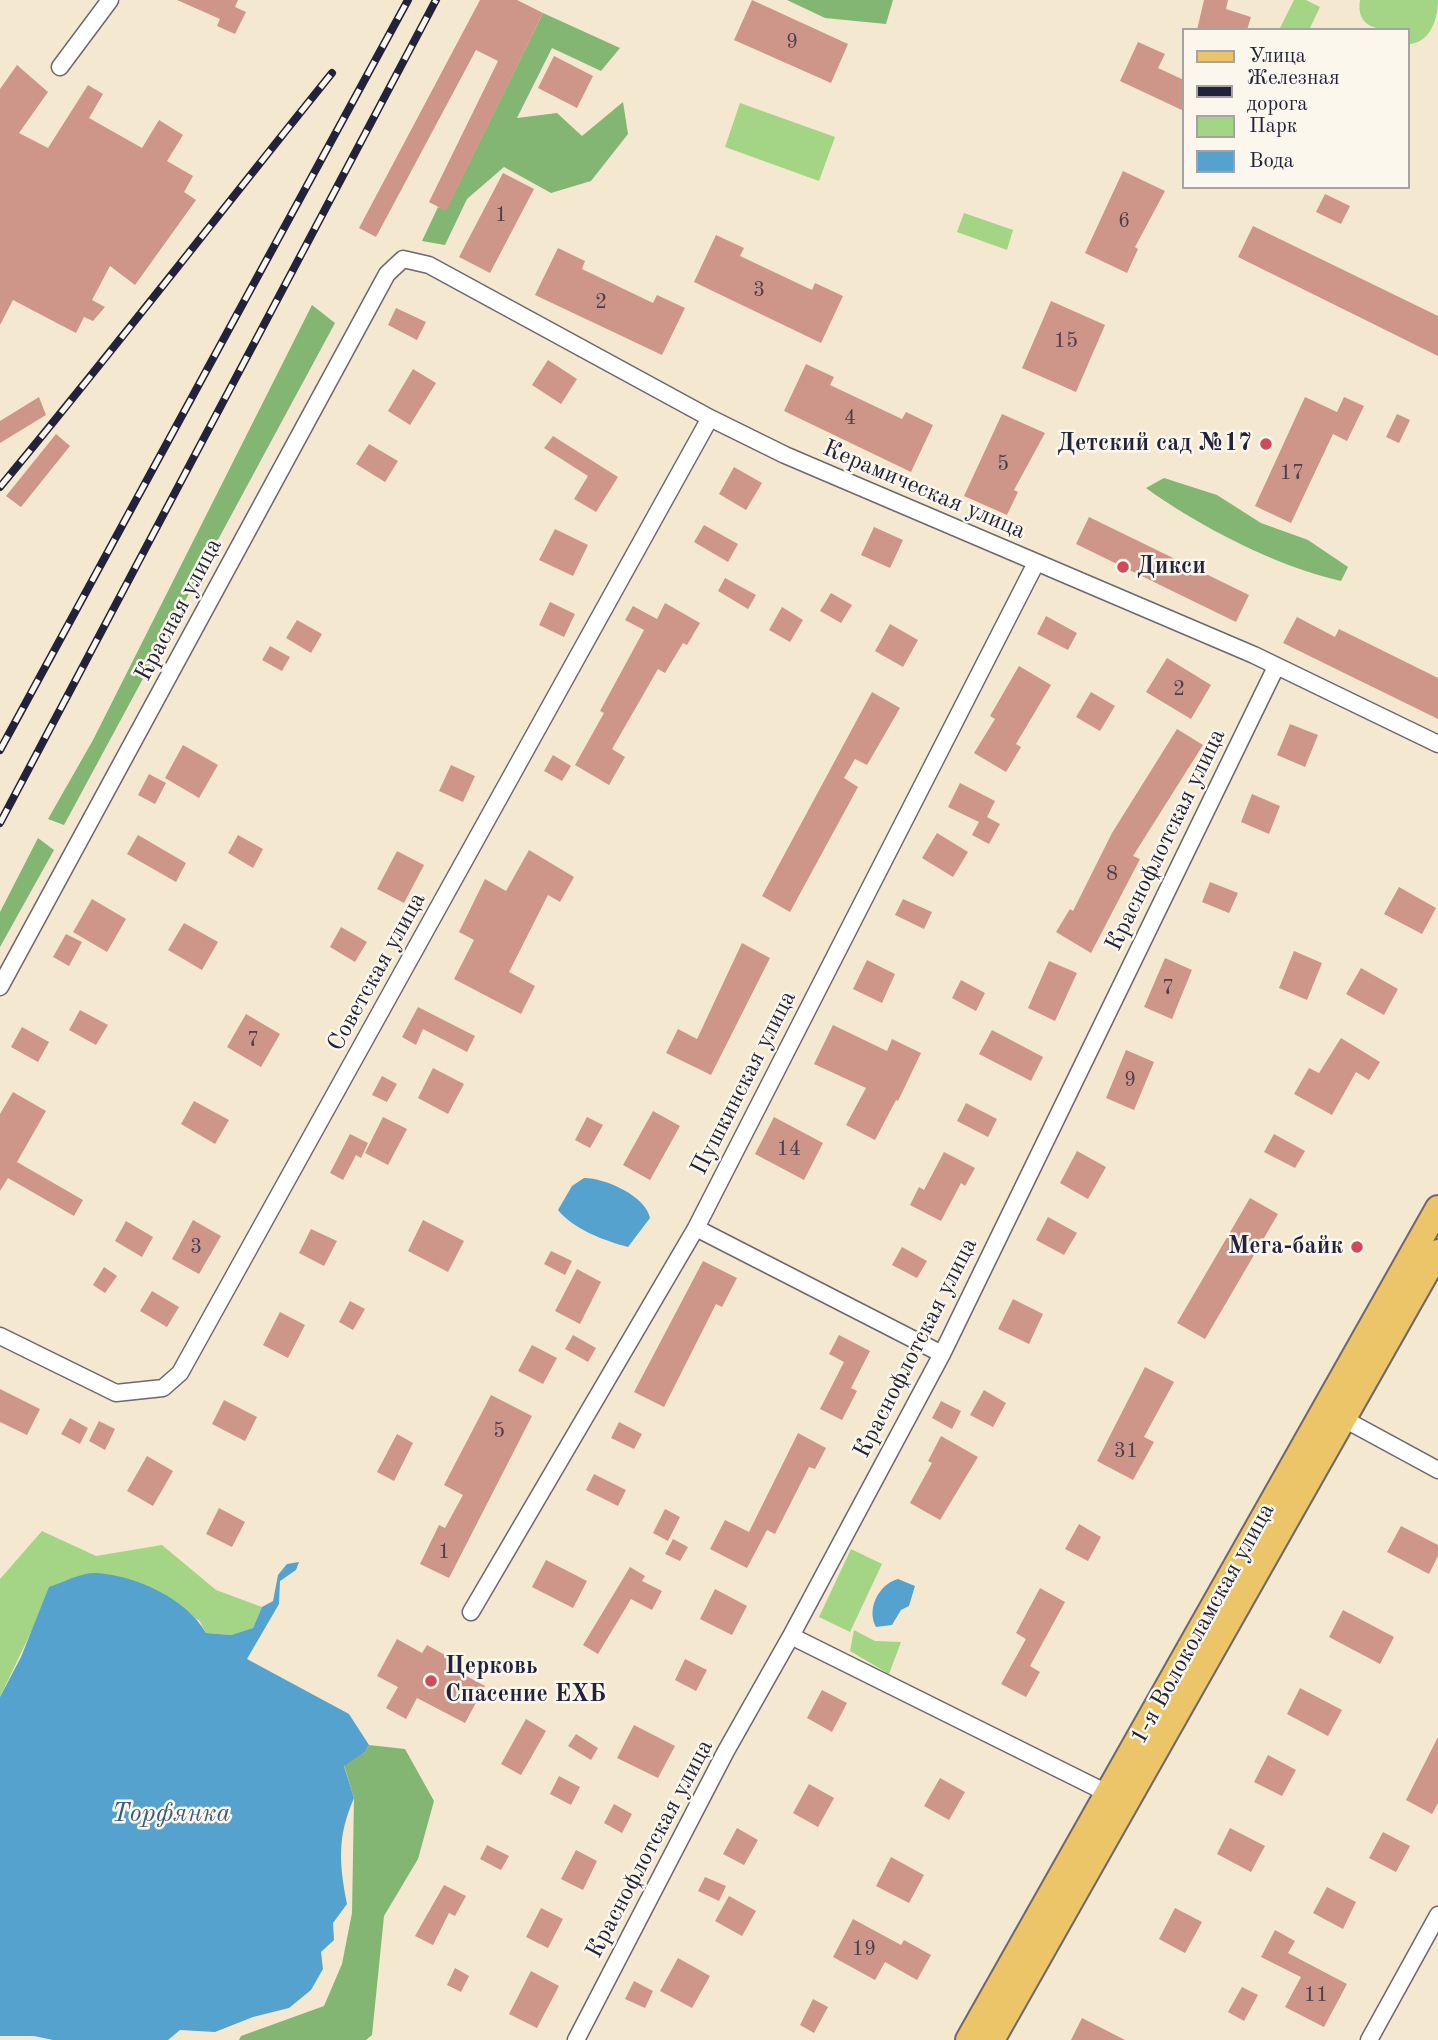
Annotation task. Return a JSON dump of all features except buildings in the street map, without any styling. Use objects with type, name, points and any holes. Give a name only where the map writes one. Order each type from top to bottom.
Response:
[{"type":"main road","name":"1-я Волоколамская улица","points":[[968,2040],[1438,1208]]},
{"type":"main road","name":"1-я Волоколамская улица","points":[[992,2040],[1438,1252]]},
{"type":"street","points":[[60,67],[110,0]]},
{"type":"street","name":"Керамическая улица","points":[[403,259],[429,265],[710,418],[785,455],[1276,667],[1438,744]]},
{"type":"street","name":"Красная улица","points":[[0,987],[387,274],[403,259]]},
{"type":"street","name":"Советская улица","points":[[0,1336],[116,1393],[163,1388],[180,1373],[710,418]]},
{"type":"street","name":"Пушкинская улица","points":[[471,1612],[696,1228],[1036,563]]},
{"type":"street","name":"Краснофлотская улица","points":[[576,2040],[726,1751],[792,1636],[942,1354],[1276,667]]},
{"type":"street","points":[[696,1228],[942,1354]]},
{"type":"street","points":[[1344,1419],[1438,1470]]},
{"type":"street","points":[[792,1636],[1107,1793]]},
{"type":"street","points":[[1369,2040],[1438,1915]]},
{"type":"green space","points":[[787,0],[893,0],[886,24],[825,18]]},
{"type":"green space","points":[[1294,0],[1306,0],[1320,7],[1310,28],[1280,28]]},
{"type":"green space","points":[[1360,0],[1438,0],[1432,28],[1423,39],[1410,44],[1410,28],[1374,27],[1362,18]]},
{"type":"green space","points":[[543,13],[620,48],[601,71],[552,48],[517,118],[557,113],[582,136],[623,102],[628,134],[591,181],[551,193],[504,167],[467,199],[445,245],[422,241],[438,207],[446,210]]},
{"type":"green space","points":[[740,103],[835,137],[819,181],[725,147]]},
{"type":"green space","points":[[964,213],[1013,230],[1007,250],[957,232]]},
{"type":"green space","points":[[312,305],[335,323],[64,825],[48,819],[93,740]]},
{"type":"green space","points":[[1164,478],[1217,495],[1261,523],[1308,540],[1348,567],[1341,581],[1291,566],[1239,544],[1190,517],[1146,488]]},
{"type":"green space","points":[[38,838],[54,850],[0,947],[0,912]]},
{"type":"green space","points":[[42,1531],[96,1556],[162,1545],[216,1590],[262,1607],[253,1628],[231,1635],[206,1633],[199,1620],[70,1582],[53,1586],[0,1697],[0,1579]]},
{"type":"green space","points":[[851,1549],[882,1564],[850,1632],[819,1617]]},
{"type":"green space","points":[[854,1630],[875,1641],[901,1642],[889,1674],[850,1651]]},
{"type":"green space","points":[[369,1745],[405,1749],[434,1801],[418,1859],[384,1916],[372,2035],[366,2040],[239,2040],[241,2036],[324,2006],[342,1964],[352,1913],[354,1798],[344,1765],[365,1752]]},
{"type":"water","points":[[584,1178],[603,1181],[623,1190],[641,1202],[647,1210],[650,1218],[628,1247],[600,1238],[581,1228],[558,1210],[572,1186]]},
{"type":"water","name":"Торфянка","points":[[299,1562],[296,1570],[280,1581],[279,1604],[247,1659],[349,1714],[369,1745],[365,1752],[344,1766],[354,1798],[348,1812],[341,1850],[347,1904],[333,1923],[334,1940],[321,1952],[323,1969],[311,1990],[289,2008],[253,2017],[215,2032],[180,2030],[168,2040],[53,2040],[34,2036],[0,2036],[0,1697],[21,1657],[49,1587],[90,1573],[126,1578],[173,1599],[197,1620],[206,1633],[231,1635],[253,1628],[262,1607],[273,1601],[278,1575],[287,1564]]},
{"type":"water","points":[[898,1579],[915,1586],[909,1606],[901,1610],[892,1625],[876,1627],[873,1613],[876,1598],[885,1586]]},
{"type":"railway","points":[[0,750],[408,0]]},
{"type":"railway","points":[[0,823],[436,0]]},
{"type":"railway","points":[[0,487],[332,73]]},
{"type":"place","name":"Детский сад №17","points":[[1266,444]]},
{"type":"place","name":"Дикси","points":[[1123,567]]},
{"type":"place","name":"Мега-байк","points":[[1357,1247]]},
{"type":"place","name":"Церковь Спасение ЕХБ","points":[[431,1681]]}]
